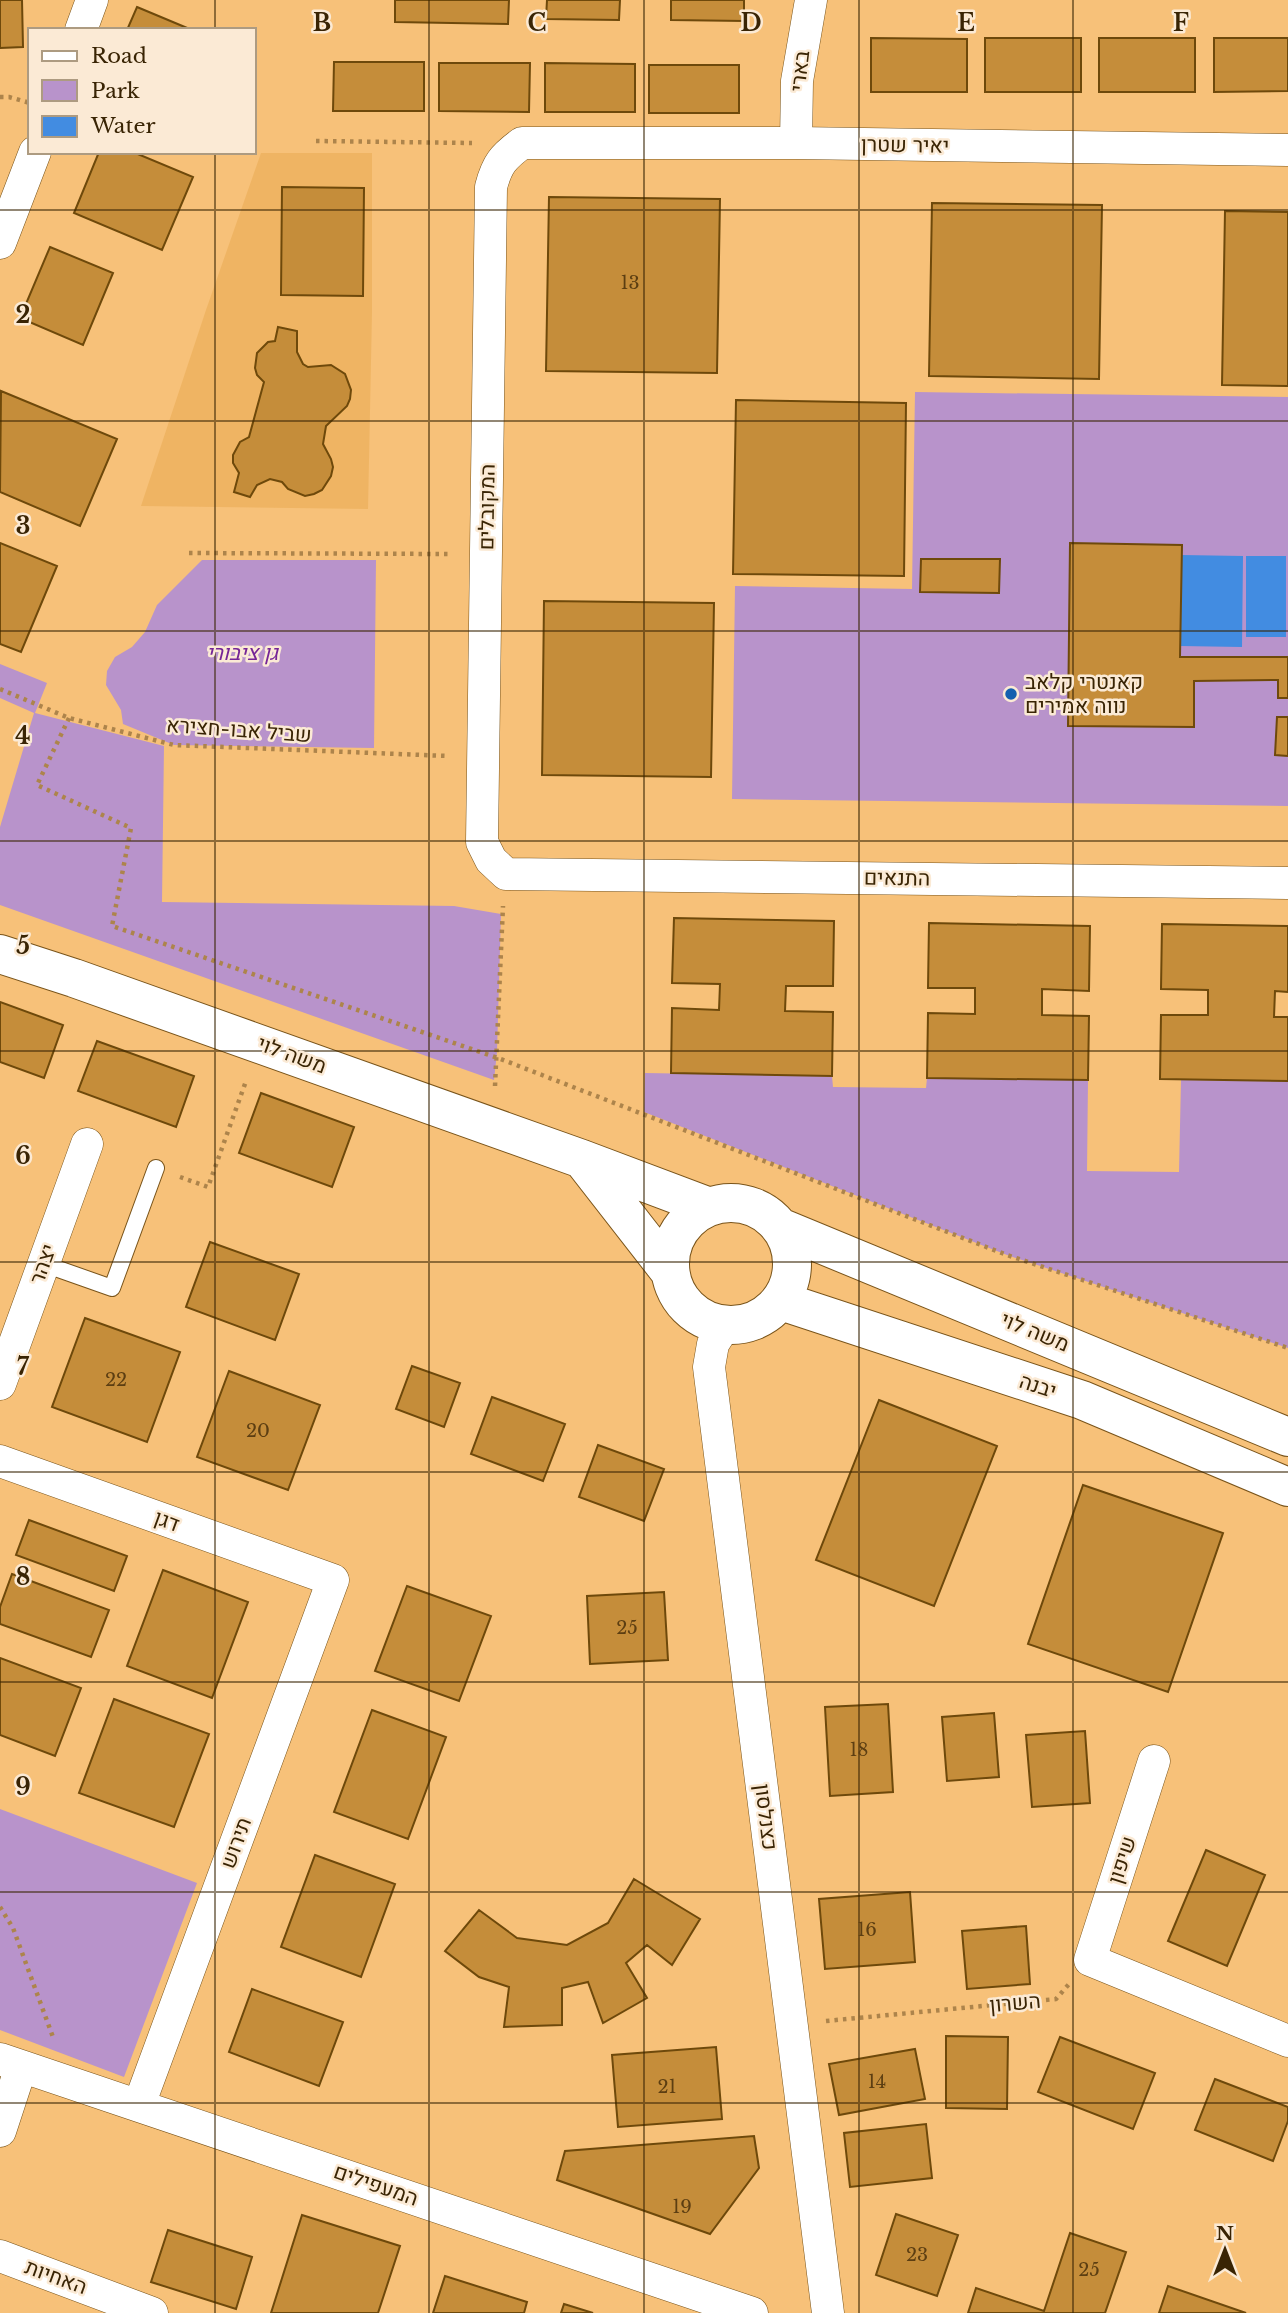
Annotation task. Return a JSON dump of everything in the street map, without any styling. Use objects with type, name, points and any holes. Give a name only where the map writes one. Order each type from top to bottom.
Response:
[{"type":"street","points":[[82,28],[92,0]]},
{"type":"street","name":"בארי","points":[[796,143],[797,81],[811,0]]},
{"type":"street","name":"יאיר שטרן","points":[[522,143],[796,143],[1288,150]]},
{"type":"street","name":"המקובלים","points":[[506,874],[491,860],[482,842],[491,187],[496,167],[522,143]]},
{"type":"street","points":[[0,243],[34,154]]},
{"type":"street","name":"התנאים","points":[[506,874],[1288,883]]},
{"type":"street","name":"משה לוי","points":[[0,954],[582,1159],[707,1206]]},
{"type":"street","name":"יצהר","points":[[0,1384],[87,1144]]},
{"type":"street","points":[[582,1159],[670,1272]]},
{"type":"street","points":[[728,1202],[748,1204],[767,1213],[782,1228],[790,1245],[793,1265],[790,1284],[781,1301],[767,1313],[746,1323],[725,1325],[705,1320],[688,1308],[676,1292],[670,1272],[670,1252],[677,1233],[690,1217],[707,1206],[728,1202]]},
{"type":"street","name":"משה לוי","points":[[782,1228],[1288,1437]]},
{"type":"street","name":"יבנה","points":[[781,1301],[1082,1400],[1288,1487]]},
{"type":"street","name":"כצנלסון","points":[[725,1325],[713,1344],[709,1367],[828,2313]]},
{"type":"street","name":"דגן","points":[[0,1461],[333,1580]]},
{"type":"street","name":"תירוש","points":[[139,2105],[333,1580]]},
{"type":"street","name":"שיפון","points":[[1090,1960],[1154,1761]]},
{"type":"street","points":[[1090,1960],[1288,2041]]},
{"type":"street","points":[[0,2131],[11,2063]]},
{"type":"street","name":"המעפילים","points":[[11,2063],[752,2313]]},
{"type":"street","name":"האחיות","points":[[0,2256],[152,2313]]},
{"type":"lane","points":[[44,1264],[112,1288],[156,1168]]},
{"type":"path","points":[[0,97],[28,102]]},
{"type":"path","points":[[316,141],[522,143]]},
{"type":"path","points":[[189,553],[486,554]]},
{"type":"path","name":"שביל אבו-חצירא","points":[[0,689],[69,718],[174,745],[484,758]]},
{"type":"path","points":[[69,718],[37,785],[131,828],[112,926],[498,1058],[644,1112],[1007,1255],[1288,1348]]},
{"type":"path","points":[[490,1127],[498,1058],[502,914],[506,874]]},
{"type":"path","points":[[156,1168],[208,1187],[259,1044]]},
{"type":"path","points":[[0,1907],[13,1928],[58,2051],[53,2075]]},
{"type":"path","name":"השרון","points":[[792,2024],[1056,1999],[1090,1960]]},
{"type":"shaded area","points":[[261,153],[372,153],[368,509],[141,506],[206,310]]},
{"type":"green space","name":"קאנטרי קלאב נווה אמירים","points":[[915,392],[1288,397],[1288,806],[732,799],[735,586],[912,589]]},
{"type":"green space","name":"גן ציבורי","points":[[202,560],[376,560],[374,748],[174,745],[123,724],[121,710],[106,685],[107,671],[115,657],[132,647],[145,632],[157,605]]},
{"type":"green space","points":[[0,664],[47,683],[35,713],[164,746],[162,902],[454,906],[501,914],[494,1080],[0,905],[0,827],[34,713],[0,698]]},
{"type":"green space","points":[[645,1073],[832,1076],[833,1087],[926,1088],[927,1078],[1088,1080],[1087,1171],[1179,1172],[1181,1080],[1288,1081],[1288,1348],[1007,1255],[644,1112]]},
{"type":"green space","points":[[0,1809],[197,1883],[124,2077],[0,2030]]},
{"type":"water","points":[[1181,555],[1243,556],[1242,647],[1180,646]]},
{"type":"water","points":[[1246,556],[1286,556],[1286,637],[1246,637]]},
{"type":"building","points":[[0,0],[22,0],[23,47],[0,48]]},
{"type":"building","points":[[395,0],[509,0],[508,24],[395,22]]},
{"type":"building","points":[[547,0],[620,0],[619,20],[546,19]]},
{"type":"building","points":[[671,0],[744,0],[744,21],[671,20]]},
{"type":"building","points":[[137,7],[187,28],[128,28]]},
{"type":"building","points":[[871,38],[967,39],[967,92],[871,92]]},
{"type":"building","points":[[985,38],[1081,38],[1081,92],[985,92]]},
{"type":"building","points":[[1099,38],[1195,38],[1195,92],[1099,92]]},
{"type":"building","points":[[1214,38],[1288,38],[1288,91],[1214,92]]},
{"type":"building","points":[[334,62],[424,62],[424,111],[333,111]]},
{"type":"building","points":[[439,63],[530,63],[529,112],[439,111]]},
{"type":"building","points":[[545,63],[635,64],[635,112],[545,112]]},
{"type":"building","points":[[649,65],[739,65],[739,113],[649,113]]},
{"type":"building","points":[[98,154],[138,154],[193,177],[162,250],[74,213]]},
{"type":"building","points":[[282,187],[364,188],[363,296],[281,295]]},
{"type":"building","points":[[549,197],[720,199],[717,373],[546,371]]},
{"type":"building","points":[[932,203],[1102,205],[1099,379],[929,376]]},
{"type":"building","points":[[1225,211],[1288,212],[1288,386],[1222,385]]},
{"type":"building","points":[[50,247],[113,273],[83,345],[20,318]]},
{"type":"building","points":[[278,327],[297,331],[297,352],[303,364],[308,367],[331,365],[345,374],[351,390],[350,399],[347,406],[326,426],[323,444],[333,467],[322,490],[305,496],[288,489],[282,482],[270,479],[257,485],[250,497],[234,492],[239,473],[233,463],[233,455],[240,442],[249,437],[264,382],[257,375],[255,368],[257,353],[268,342],[275,341]]},
{"type":"building","points":[[1,391],[117,439],[80,526],[0,492]]},
{"type":"building","points":[[736,400],[906,403],[904,576],[733,574]]},
{"type":"building","points":[[0,543],[57,566],[21,652],[0,644]]},
{"type":"building","points":[[1070,543],[1182,545],[1180,657],[1288,657],[1288,698],[1278,698],[1278,680],[1194,681],[1194,727],[1068,726]]},
{"type":"building","points":[[921,559],[1000,559],[999,593],[920,592]]},
{"type":"building","points":[[544,601],[714,603],[711,777],[542,775]]},
{"type":"building","points":[[1277,717],[1288,717],[1288,756],[1275,755]]},
{"type":"building","points":[[674,918],[834,921],[833,986],[786,986],[785,1011],[833,1012],[832,1076],[671,1073],[672,1008],[719,1010],[720,984],[672,983]]},
{"type":"building","points":[[929,923],[1090,926],[1089,991],[1042,989],[1042,1015],[1089,1016],[1088,1080],[927,1078],[928,1013],[975,1014],[975,988],[928,988]]},
{"type":"building","points":[[1162,924],[1288,926],[1288,992],[1275,991],[1274,1017],[1288,1017],[1288,1081],[1160,1079],[1161,1015],[1208,1015],[1208,990],[1161,989]]},
{"type":"building","points":[[0,1002],[63,1025],[44,1078],[0,1062]]},
{"type":"building","points":[[97,1041],[194,1076],[176,1127],[78,1091]]},
{"type":"building","points":[[261,1093],[354,1127],[332,1187],[239,1153]]},
{"type":"building","points":[[210,1242],[299,1274],[275,1340],[186,1307]]},
{"type":"building","points":[[85,1318],[180,1352],[147,1442],[52,1407]]},
{"type":"building","points":[[412,1366],[460,1383],[444,1427],[396,1409]]},
{"type":"building","points":[[229,1371],[320,1405],[288,1490],[197,1457]]},
{"type":"building","points":[[492,1397],[565,1424],[543,1481],[471,1454]]},
{"type":"building","points":[[879,1400],[997,1446],[934,1606],[816,1560]]},
{"type":"building","points":[[598,1445],[664,1469],[644,1521],[579,1497]]},
{"type":"building","points":[[1083,1485],[1223,1533],[1168,1692],[1028,1644]]},
{"type":"building","points":[[29,1520],[127,1556],[114,1591],[16,1555]]},
{"type":"building","points":[[163,1570],[248,1602],[212,1698],[127,1666]]},
{"type":"building","points":[[12,1574],[109,1610],[91,1657],[0,1624],[0,1607]]},
{"type":"building","points":[[407,1586],[491,1616],[459,1701],[375,1671]]},
{"type":"building","points":[[664,1592],[668,1660],[590,1664],[587,1596]]},
{"type":"building","points":[[0,1658],[81,1688],[55,1756],[0,1735]]},
{"type":"building","points":[[114,1699],[209,1734],[174,1827],[79,1793]]},
{"type":"building","points":[[888,1704],[893,1792],[830,1796],[825,1707]]},
{"type":"building","points":[[372,1710],[446,1737],[408,1839],[334,1812]]},
{"type":"building","points":[[994,1713],[999,1777],[947,1781],[942,1717]]},
{"type":"building","points":[[1085,1731],[1090,1803],[1032,1807],[1026,1735]]},
{"type":"building","points":[[1206,1850],[1265,1875],[1227,1966],[1168,1941]]},
{"type":"building","points":[[315,1855],[395,1884],[361,1977],[281,1947]]},
{"type":"building","points":[[634,1879],[700,1919],[672,1965],[647,1945],[626,1963],[647,1998],[603,2023],[588,1982],[562,1988],[562,2025],[504,2027],[509,1987],[479,1977],[445,1951],[479,1910],[517,1938],[567,1945],[608,1923]]},
{"type":"building","points":[[910,1892],[915,1962],[825,1969],[819,1899]]},
{"type":"building","points":[[1026,1926],[1030,1984],[967,1989],[962,1931]]},
{"type":"building","points":[[252,1989],[343,2022],[319,2086],[229,2052]]},
{"type":"building","points":[[946,2036],[1008,2037],[1007,2109],[946,2108]]},
{"type":"building","points":[[1060,2037],[1155,2073],[1133,2129],[1038,2092]]},
{"type":"building","points":[[716,2047],[722,2119],[618,2127],[612,2055]]},
{"type":"building","points":[[915,2049],[925,2099],[839,2115],[829,2064]]},
{"type":"building","points":[[1215,2079],[1288,2107],[1288,2121],[1273,2161],[1195,2130]]},
{"type":"building","points":[[926,2124],[932,2178],[850,2187],[844,2133]]},
{"type":"building","points":[[754,2136],[759,2168],[710,2234],[557,2180],[565,2151]]},
{"type":"building","points":[[896,2214],[958,2235],[937,2296],[876,2275]]},
{"type":"building","points":[[302,2215],[400,2246],[378,2313],[271,2313]]},
{"type":"building","points":[[168,2230],[252,2257],[236,2309],[151,2282]]},
{"type":"building","points":[[1070,2233],[1126,2252],[1105,2313],[968,2313],[976,2288],[1044,2311]]},
{"type":"building","points":[[445,2276],[527,2302],[524,2313],[433,2313]]},
{"type":"building","points":[[1168,2286],[1246,2313],[1159,2313]]},
{"type":"building","points":[[564,2304],[593,2313],[561,2313]]},
{"type":"place","name":"קאנטרי קלאב נווה אמירים","points":[[1011,694]]}]
